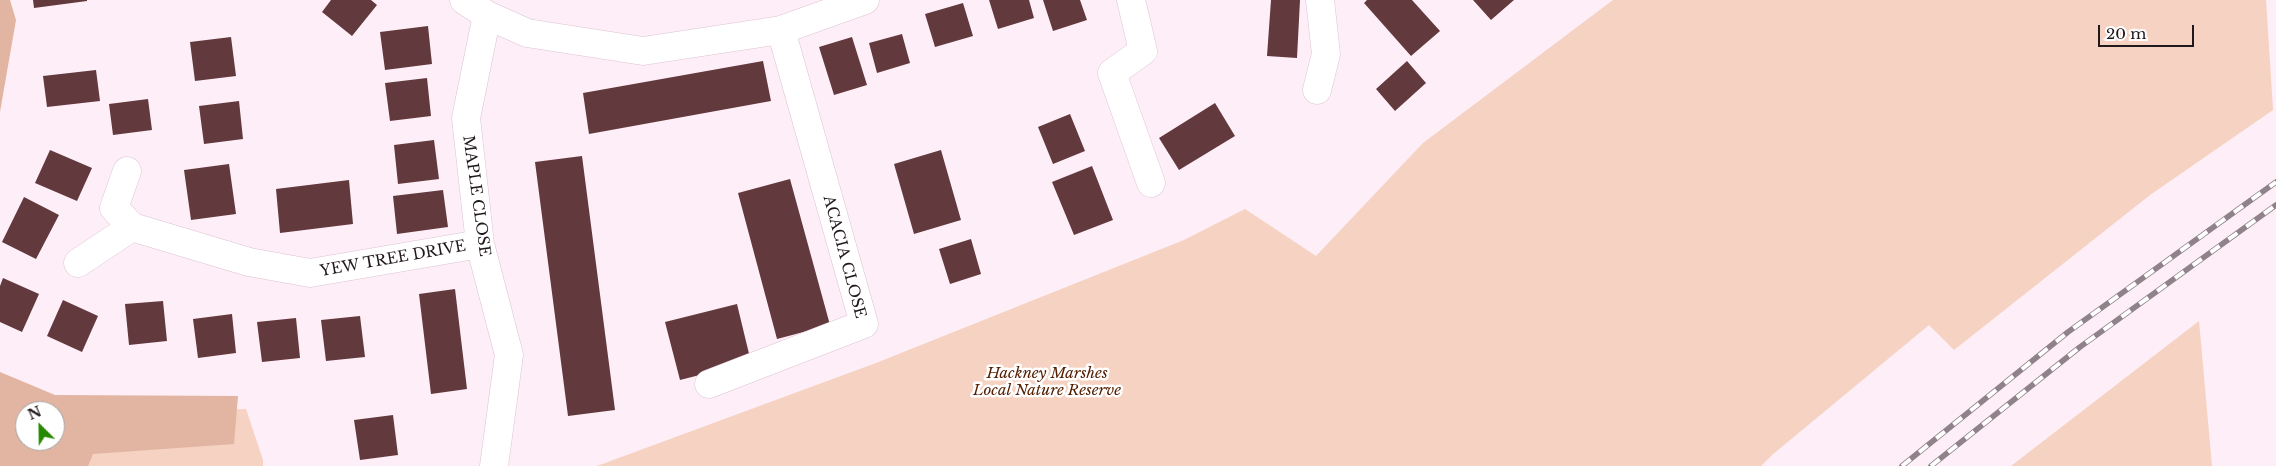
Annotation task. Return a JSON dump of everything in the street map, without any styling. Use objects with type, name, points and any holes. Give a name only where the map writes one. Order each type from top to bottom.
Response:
[{"type":"street","points":[[464,0],[487,15],[527,33],[643,52],[781,30],[865,0]]},
{"type":"street","points":[[1131,0],[1143,51],[1112,73],[1151,183]]},
{"type":"street","points":[[1317,90],[1326,54],[1320,0]]},
{"type":"street","name":"MAPLE CLOSE","points":[[487,15],[466,118],[480,244],[509,355],[494,466]]},
{"type":"street","name":"ACACIA CLOSE","points":[[709,384],[864,324],[781,30]]},
{"type":"street","points":[[78,263],[132,228],[114,208],[127,171]]},
{"type":"street","name":"YEW TREE DRIVE","points":[[132,228],[249,262],[310,273],[480,244]]},
{"type":"green space","name":"Hackney Marshes Local Nature Reserve","points":[[1613,0],[2266,0],[2273,110],[2150,195],[1954,350],[1929,325],[1761,466],[597,466],[876,363],[1184,240],[1245,209],[1316,256],[1423,143]]},
{"type":"green space","points":[[2199,321],[2212,466],[2011,466]]},
{"type":"green space","points":[[0,376],[61,401],[15,401],[15,451],[65,451],[65,403],[88,412],[115,415],[246,409],[263,460],[263,466],[0,466]]},
{"type":"shaded area","points":[[0,0],[10,0],[16,20],[0,112]]},
{"type":"shaded area","points":[[0,372],[55,395],[238,396],[234,444],[93,454],[88,466],[0,466]]},
{"type":"building","points":[[33,0],[87,0],[87,1],[34,8]]},
{"type":"building","points":[[331,0],[371,0],[377,5],[352,36],[322,12]]},
{"type":"building","points":[[989,0],[1029,0],[1034,18],[998,29]]},
{"type":"building","points":[[1043,0],[1080,0],[1087,20],[1053,31]]},
{"type":"building","points":[[1271,0],[1300,0],[1297,58],[1267,56]]},
{"type":"building","points":[[1367,0],[1412,0],[1440,31],[1411,56],[1364,3]]},
{"type":"building","points":[[1473,0],[1514,0],[1491,20]]},
{"type":"building","points":[[963,3],[973,36],[935,47],[925,14]]},
{"type":"building","points":[[428,26],[432,64],[385,70],[380,32]]},
{"type":"building","points":[[902,34],[910,63],[877,73],[869,43]]},
{"type":"building","points":[[231,37],[236,76],[195,81],[190,42]]},
{"type":"building","points":[[852,37],[867,85],[834,95],[819,47]]},
{"type":"building","points":[[763,61],[771,101],[589,134],[583,93]]},
{"type":"building","points":[[1407,61],[1426,83],[1395,111],[1376,89]]},
{"type":"building","points":[[96,70],[100,101],[47,107],[43,76]]},
{"type":"building","points":[[427,78],[431,116],[390,121],[385,83]]},
{"type":"building","points":[[148,99],[152,130],[113,135],[109,104]]},
{"type":"building","points":[[239,101],[243,139],[204,144],[199,106]]},
{"type":"building","points":[[1215,103],[1235,136],[1179,170],[1159,138]]},
{"type":"building","points":[[1070,114],[1085,151],[1053,164],[1038,127]]},
{"type":"building","points":[[434,140],[439,179],[398,184],[394,145]]},
{"type":"building","points":[[50,150],[92,168],[77,201],[35,183]]},
{"type":"building","points":[[941,150],[961,220],[914,234],[894,164]]},
{"type":"building","points":[[582,156],[615,410],[568,416],[535,162]]},
{"type":"building","points":[[229,164],[236,214],[191,220],[184,170]]},
{"type":"building","points":[[1092,166],[1113,220],[1074,235],[1052,182]]},
{"type":"building","points":[[790,179],[830,325],[777,339],[738,193]]},
{"type":"building","points":[[349,180],[353,224],[280,233],[276,189]]},
{"type":"building","points":[[443,190],[448,227],[397,234],[393,196]]},
{"type":"building","points":[[24,197],[59,215],[36,259],[2,242]]},
{"type":"building","points":[[971,239],[981,274],[950,284],[939,249]]},
{"type":"building","points":[[3,278],[39,294],[22,332],[0,322],[0,286]]},
{"type":"building","points":[[455,289],[467,389],[431,394],[419,294]]},
{"type":"building","points":[[63,300],[98,316],[82,352],[47,336]]},
{"type":"building","points":[[163,301],[167,341],[129,345],[125,304]]},
{"type":"building","points":[[737,304],[751,362],[680,380],[665,322]]},
{"type":"building","points":[[232,314],[236,353],[198,358],[193,319]]},
{"type":"building","points":[[360,316],[365,357],[326,361],[321,320]]},
{"type":"building","points":[[296,318],[300,358],[262,362],[257,322]]},
{"type":"building","points":[[393,415],[398,455],[360,460],[354,420]]},
{"type":"railway","points":[[1902,466],[2068,332],[2276,182]]},
{"type":"railway","points":[[1931,466],[2080,347],[2276,205]]}]
